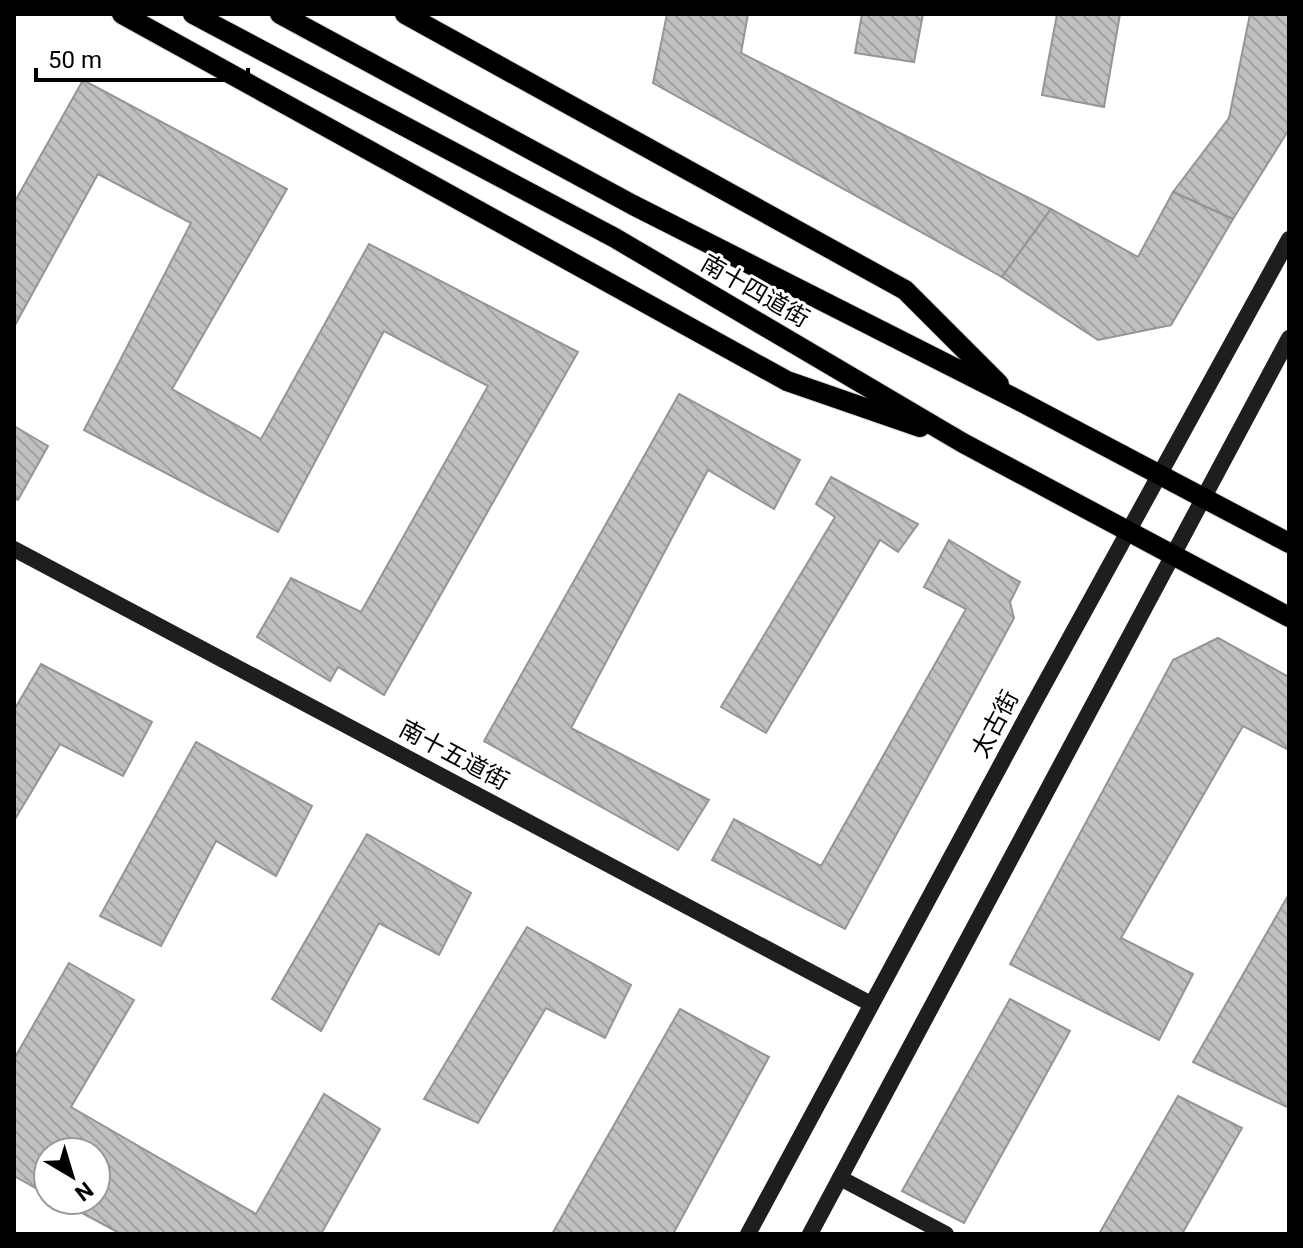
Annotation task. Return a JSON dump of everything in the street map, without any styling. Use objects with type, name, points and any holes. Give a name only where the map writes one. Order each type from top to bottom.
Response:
[{"type":"main road","points":[[122,14],[787,381],[963,443]]},
{"type":"main road","name":"南十四道街","points":[[193,14],[615,238],[963,443],[1289,617]]},
{"type":"main road","points":[[280,14],[633,205],[1014,398],[1289,543]]},
{"type":"main road","points":[[405,14],[905,290],[1014,398]]},
{"type":"main road","name":"太古街","points":[[748,1234],[1289,239]]},
{"type":"main road","points":[[810,1234],[1289,338]]},
{"type":"main road","name":"南十五道街","points":[[14,549],[871,1004]]},
{"type":"main road","points":[[840,1178],[946,1234]]},
{"type":"building","points":[[667,14],[748,14],[741,53],[1051,209],[1002,277],[653,83]]},
{"type":"building","points":[[862,14],[923,14],[914,62],[855,53]]},
{"type":"building","points":[[1057,14],[1120,14],[1104,107],[1042,95]]},
{"type":"building","points":[[1250,14],[1289,14],[1289,124],[1288,131],[1233,219],[1173,192],[1229,118]]},
{"type":"building","points":[[83,80],[287,189],[172,389],[261,439],[369,244],[578,352],[384,695],[338,667],[330,681],[257,637],[291,578],[361,612],[488,386],[384,331],[278,532],[84,430],[191,223],[98,174],[14,327],[14,203]]},
{"type":"building","points":[[1173,192],[1233,219],[1171,325],[1098,340],[1002,277],[1051,209],[1138,257]]},
{"type":"building","points":[[679,394],[800,460],[774,509],[708,470],[571,728],[709,800],[678,850],[484,741]]},
{"type":"building","points":[[14,426],[48,446],[18,500],[14,498]]},
{"type":"building","points":[[831,477],[918,524],[898,552],[880,540],[766,733],[721,707],[835,517],[816,504]]},
{"type":"building","points":[[949,540],[1020,582],[1010,602],[1014,618],[845,929],[712,860],[734,819],[821,866],[966,609],[924,587]]},
{"type":"building","points":[[1218,638],[1289,677],[1289,750],[1243,726],[1121,938],[1193,974],[1159,1040],[1010,964],[1173,660]]},
{"type":"building","points":[[41,664],[152,722],[123,776],[60,744],[14,821],[14,710]]},
{"type":"building","points":[[196,742],[312,806],[276,876],[216,841],[161,946],[100,916]]},
{"type":"building","points":[[367,834],[471,893],[439,955],[379,923],[321,1031],[272,999]]},
{"type":"building","points":[[1289,894],[1289,1108],[1193,1062]]},
{"type":"building","points":[[527,927],[631,985],[605,1038],[546,1008],[478,1123],[424,1099]]},
{"type":"building","points":[[69,963],[134,1000],[71,1107],[256,1214],[324,1094],[380,1129],[321,1234],[121,1234],[88,1216],[112,1216],[112,1136],[32,1136],[32,1186],[14,1176],[14,1059]]},
{"type":"building","points":[[1010,999],[1070,1031],[964,1223],[902,1191]]},
{"type":"building","points":[[680,1009],[769,1057],[673,1234],[552,1234]]},
{"type":"building","points":[[1178,1096],[1242,1128],[1182,1234],[1099,1234]]}]
